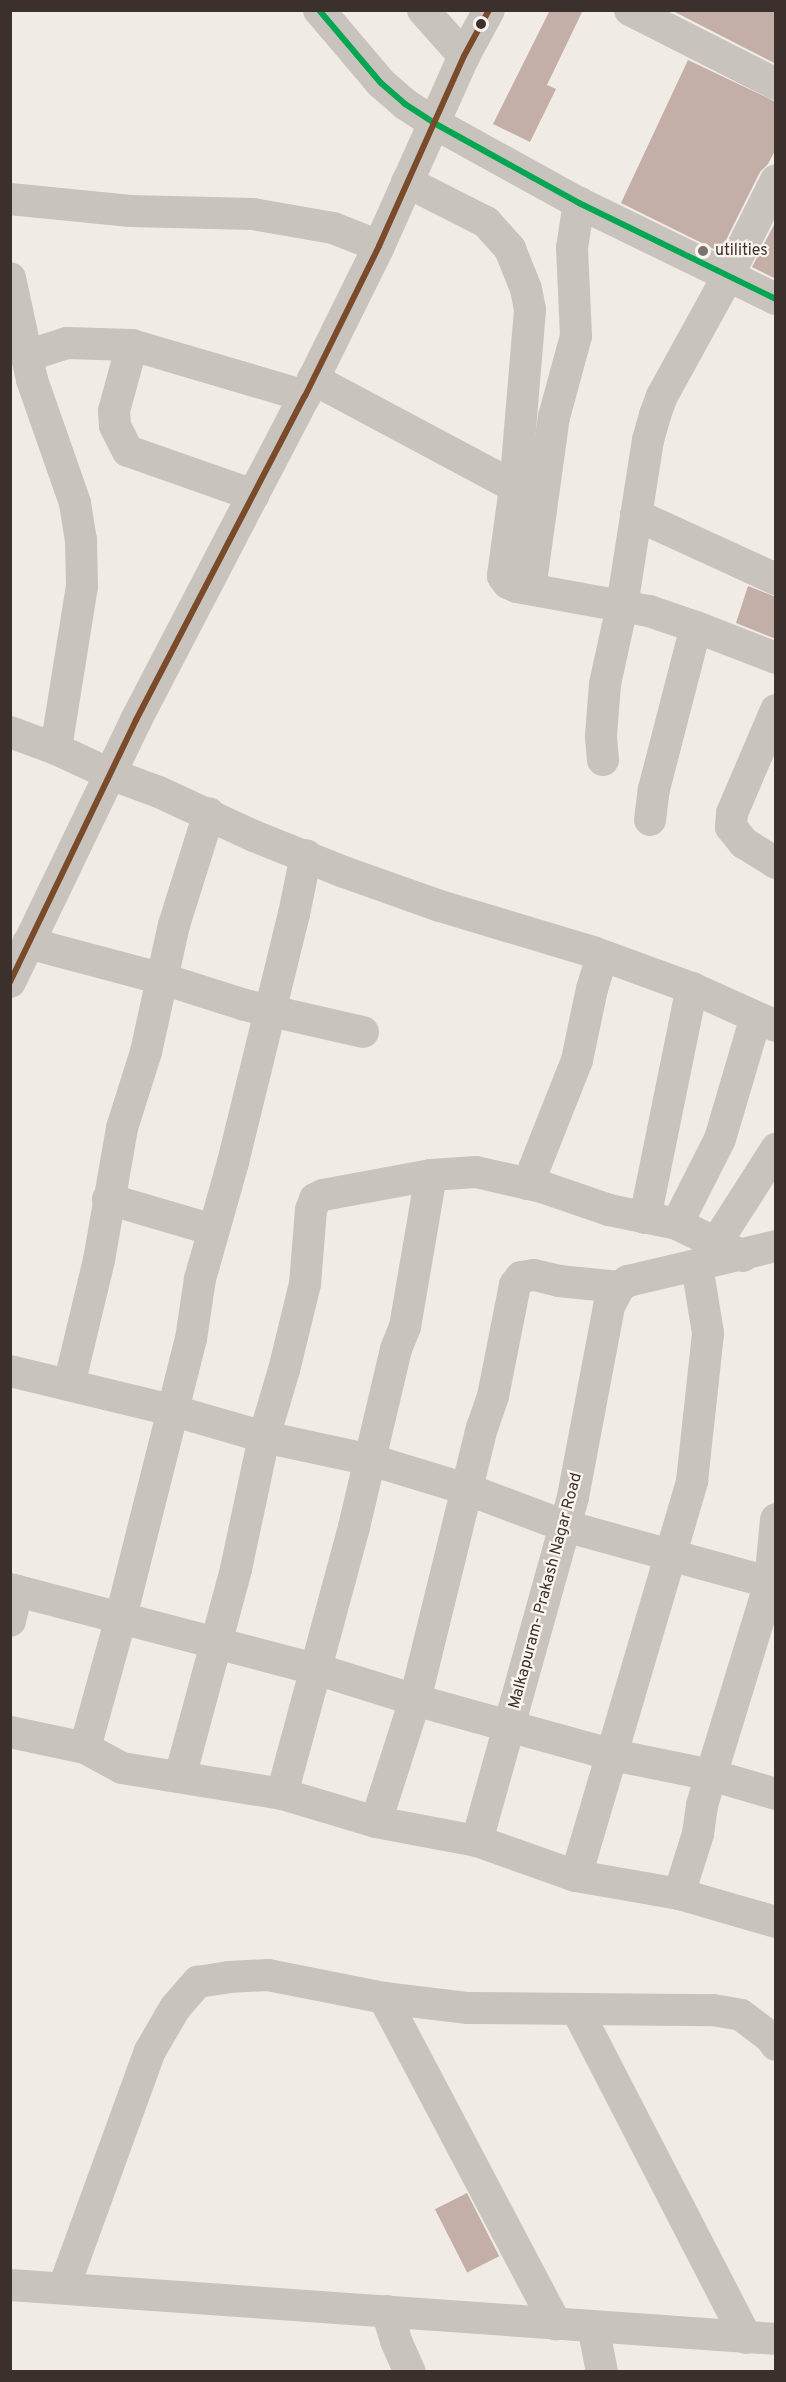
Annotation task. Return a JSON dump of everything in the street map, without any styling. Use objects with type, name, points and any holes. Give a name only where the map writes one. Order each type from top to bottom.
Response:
[{"type":"street","points":[[319,10],[381,83],[405,104],[434,123],[579,203],[776,299]]},
{"type":"street","points":[[423,10],[464,56]]},
{"type":"street","points":[[10,982],[135,720],[309,388],[379,246],[464,56],[489,10]]},
{"type":"street","points":[[630,10],[776,84]]},
{"type":"street","points":[[603,760],[601,727],[605,684],[622,606],[648,440],[662,396],[728,276],[776,180]]},
{"type":"street","points":[[407,182],[486,222],[510,249],[519,270],[530,310],[515,487],[503,576],[508,583],[649,611],[776,658]]},
{"type":"street","points":[[10,199],[130,211],[253,214],[333,228],[379,246]]},
{"type":"street","points":[[530,589],[554,417],[576,336],[572,248],[579,203]]},
{"type":"street","points":[[10,278],[23,371],[75,503],[81,540],[82,586],[56,748]]},
{"type":"street","points":[[23,371],[67,342],[132,345],[309,388],[515,487]]},
{"type":"street","points":[[132,345],[114,411],[115,426],[128,451],[253,495]]},
{"type":"street","points":[[636,515],[775,576]]},
{"type":"street","points":[[650,820],[654,789],[696,627]]},
{"type":"street","points":[[776,710],[732,813],[731,827],[744,843],[776,863]]},
{"type":"street","points":[[10,732],[56,748],[110,774],[209,813],[254,836],[344,872],[440,906],[603,956],[692,988],[766,1021],[720,1139],[677,1224]]},
{"type":"street","points":[[69,1385],[99,1260],[122,1128],[146,1052],[174,925],[209,813]]},
{"type":"street","points":[[85,1749],[122,1617],[190,1339],[200,1279],[233,1162],[306,855]]},
{"type":"street","points":[[28,943],[163,979],[245,1005],[363,1032]]},
{"type":"street","points":[[528,1184],[577,1059],[592,989],[603,956]]},
{"type":"street","points":[[645,1218],[692,988]]},
{"type":"street","points":[[576,1876],[692,1481],[707,1360],[706,1255],[776,1149]]},
{"type":"street","points":[[180,1777],[214,1642],[236,1569],[264,1437],[284,1370],[305,1284],[311,1210],[315,1199],[323,1195],[431,1175],[476,1172],[528,1184],[590,1205],[677,1224],[706,1255]]},
{"type":"street","points":[[282,1794],[371,1460],[378,1419],[405,1327],[431,1175]]},
{"type":"street","points":[[108,1199],[213,1230]]},
{"type":"street","points":[[376,1822],[415,1700],[469,1490],[482,1428],[493,1396],[515,1285],[521,1277],[534,1275],[559,1281],[619,1287],[706,1255],[743,1256],[776,1246]]},
{"type":"street","name":"Malkapuram- Prakash Nagar Road","points":[[477,1842],[573,1497],[603,1326],[609,1306],[619,1287]]},
{"type":"street","points":[[10,1371],[171,1410],[264,1437],[371,1460],[469,1490],[565,1526],[773,1584]]},
{"type":"street","points":[[678,1894],[698,1834],[702,1805],[711,1775],[773,1584],[776,1519]]},
{"type":"street","points":[[13,1600],[122,1617],[316,1669],[415,1700],[613,1755],[711,1775],[776,1794]]},
{"type":"street","points":[[10,1732],[85,1749],[122,1768],[282,1794],[376,1822],[477,1842],[576,1876],[678,1894],[775,1921]]},
{"type":"street","points":[[64,2287],[150,2051],[175,2008],[198,1982],[229,1977],[268,1975],[384,1998],[468,2008],[713,2010],[741,2015],[770,2037],[776,2045]]},
{"type":"street","points":[[384,1998],[556,2324]]},
{"type":"street","points":[[577,2010],[761,2339]]},
{"type":"street","points":[[10,2285],[64,2287],[761,2339]]},
{"type":"street","points":[[387,2311],[396,2341],[410,2372]]},
{"type":"street","points":[[593,2326],[602,2372]]},
{"type":"building","points":[[550,10],[583,10],[547,85],[556,89],[530,142],[493,124]]},
{"type":"building","points":[[671,10],[776,10],[776,64]]},
{"type":"building","points":[[688,60],[776,102],[776,149],[768,164],[760,172],[720,252],[621,203]]},
{"type":"building","points":[[776,221],[776,279],[752,267]]},
{"type":"building","points":[[748,586],[776,597],[776,639],[736,623]]},
{"type":"building","points":[[467,2193],[499,2256],[467,2273],[435,2209]]},
{"type":"transit line","points":[[319,10],[381,83],[405,104],[434,123],[579,203],[776,299]]},
{"type":"transit line","points":[[10,982],[136,720],[305,396],[379,246],[464,56],[489,10]]},
{"type":"place","name":"utilities","points":[[703,251]]}]
